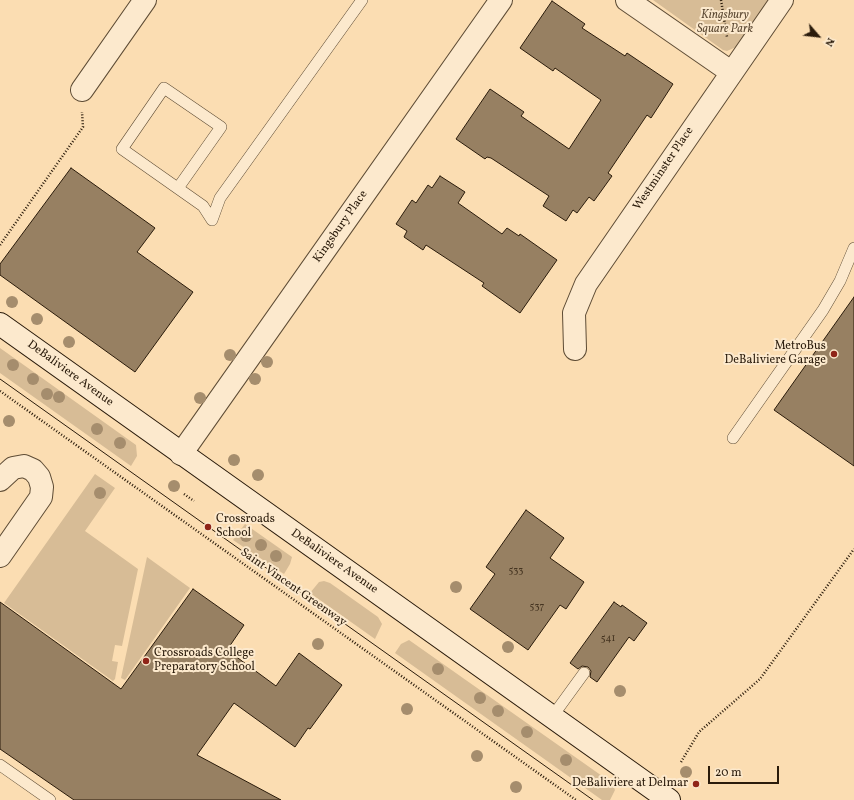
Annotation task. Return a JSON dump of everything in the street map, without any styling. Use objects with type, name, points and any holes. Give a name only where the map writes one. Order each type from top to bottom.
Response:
[{"type":"street","points":[[82,90],[145,0]]},
{"type":"street","name":"Kingsbury Place","points":[[181,454],[501,0]]},
{"type":"street","points":[[627,0],[731,72]]},
{"type":"street","name":"Westminster Place","points":[[574,349],[574,313],[586,284],[782,0]]},
{"type":"street","name":"DeBaliviere Avenue","points":[[0,324],[552,718],[655,796]]},
{"type":"street","points":[[0,480],[12,468],[24,466],[33,470],[39,477],[42,487],[41,497],[0,556]]},
{"type":"lane","points":[[178,188],[221,126],[164,88],[122,149],[203,206],[212,220],[220,198],[362,0]]},
{"type":"lane","points":[[733,438],[823,310],[840,281],[854,248]]},
{"type":"lane","points":[[552,718],[584,673]]},
{"type":"lane","points":[[0,765],[50,800]]},
{"type":"path","points":[[721,0],[728,42]]},
{"type":"path","points":[[0,244],[82,127],[82,90]]},
{"type":"path","name":"Saint Vincent Greenway","points":[[0,391],[576,800]]},
{"type":"path","points":[[184,494],[194,501]]},
{"type":"path","points":[[681,762],[699,732],[760,679],[854,549]]},
{"type":"green space","name":"Kingsbury Square Park","points":[[653,0],[770,0],[736,47],[727,51],[723,50]]},
{"type":"green space","points":[[0,348],[136,445],[137,456],[131,466],[0,373]]},
{"type":"green space","points":[[95,474],[115,488],[85,531],[138,569],[122,646],[115,645],[112,661],[118,662],[115,679],[113,681],[4,603]]},
{"type":"green space","points":[[245,524],[292,557],[284,574],[233,540]]},
{"type":"green space","points":[[147,557],[190,588],[125,680],[121,678]]},
{"type":"green space","points":[[324,581],[330,583],[378,617],[382,624],[375,639],[310,593],[319,582]]},
{"type":"green space","points":[[409,640],[612,783],[615,790],[610,800],[602,800],[395,653],[401,644]]},
{"type":"building","points":[[552,1],[585,24],[582,28],[625,56],[627,53],[673,84],[651,118],[647,115],[608,173],[612,176],[594,201],[589,197],[577,213],[573,210],[566,221],[543,206],[549,196],[491,158],[487,157],[485,159],[456,139],[490,89],[524,112],[521,116],[569,149],[601,100],[555,68],[553,71],[520,48]]},
{"type":"building","points":[[71,168],[155,228],[137,252],[193,292],[135,372],[0,275],[0,264]]},
{"type":"building","points":[[440,176],[465,192],[458,203],[502,234],[507,228],[519,236],[520,234],[557,260],[520,313],[482,286],[484,283],[426,245],[423,250],[404,237],[407,231],[396,224],[412,200],[416,203],[428,185],[432,188]]},
{"type":"building","name":"MetroBus DeBaliviere Garage","points":[[854,297],[854,466],[774,410]]},
{"type":"building","points":[[526,510],[564,538],[550,558],[584,582],[566,609],[560,605],[528,650],[470,609],[495,574],[486,567]]},
{"type":"building","points":[[193,589],[244,625],[227,650],[276,686],[299,653],[342,685],[295,747],[234,703],[197,755],[281,800],[74,800],[0,749],[0,602],[121,689]]},
{"type":"building","points":[[614,602],[621,607],[622,605],[647,623],[634,641],[629,637],[597,682],[590,677],[591,671],[588,667],[582,666],[578,669],[570,663]]},
{"type":"tram line","points":[[0,379],[593,800]]},
{"type":"place","name":"MetroBus DeBaliviere Garage","points":[[834,354]]},
{"type":"place","name":"Crossroads School","points":[[208,527]]},
{"type":"place","name":"Crossroads College Preparatory School","points":[[146,661]]},
{"type":"place","name":"DeBaliviere at Delmar","points":[[696,784]]}]
